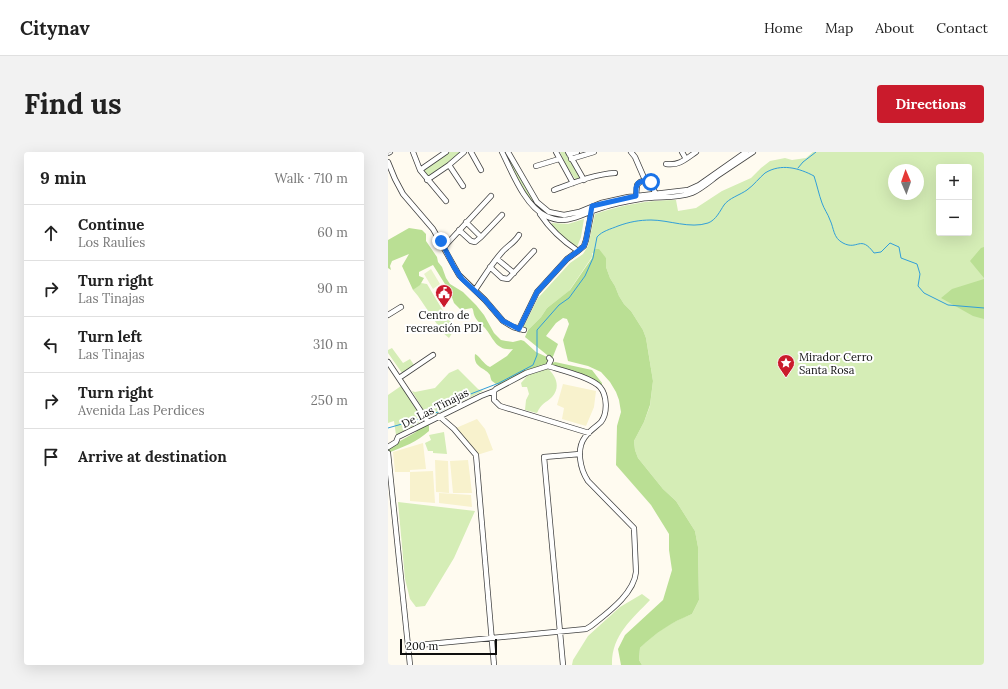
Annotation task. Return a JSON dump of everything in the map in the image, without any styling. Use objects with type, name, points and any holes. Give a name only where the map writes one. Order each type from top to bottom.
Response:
[{"type":"street","points":[[413,152],[420,170],[446,201]]},
{"type":"street","points":[[420,170],[446,152]]},
{"type":"street","points":[[427,180],[449,165],[464,152]]},
{"type":"street","points":[[471,152],[481,170]]},
{"type":"street","points":[[502,152],[525,196],[551,228],[565,242],[578,251]]},
{"type":"street","points":[[508,152],[537,202],[546,210],[556,214],[567,215],[632,200],[679,196],[692,193],[700,189],[752,152]]},
{"type":"street","points":[[556,152],[573,183]]},
{"type":"street","points":[[569,155],[577,152]]},
{"type":"street","points":[[569,155],[594,152]]},
{"type":"street","points":[[631,152],[635,155],[645,180],[652,184],[655,193]]},
{"type":"street","points":[[682,152],[686,160]]},
{"type":"street","points":[[666,164],[676,164],[686,160],[694,152]]},
{"type":"street","points":[[538,211],[552,219],[571,220],[592,209],[636,196],[655,193],[679,192],[692,189],[746,152]]},
{"type":"street","points":[[569,155],[584,180]]},
{"type":"street","points":[[536,166],[559,159]]},
{"type":"street","points":[[388,162],[392,174],[403,194],[430,224],[444,246],[456,272],[475,290],[503,321],[522,330],[537,292],[567,259],[578,251],[585,242],[592,209]]},
{"type":"street","points":[[449,165],[463,186]]},
{"type":"street","points":[[554,190],[573,183],[615,173]]},
{"type":"street","points":[[636,196],[637,185],[645,180]]},
{"type":"street","points":[[444,246],[491,196]]},
{"type":"street","points":[[460,230],[471,241],[478,241],[502,215]]},
{"type":"street","points":[[551,228],[550,223],[552,219]]},
{"type":"street","points":[[466,222],[481,237]]},
{"type":"street","points":[[475,290],[490,267],[519,235]]},
{"type":"street","points":[[490,267],[505,279],[508,279],[534,251]]},
{"type":"street","points":[[497,259],[514,273]]},
{"type":"street","points":[[388,315],[401,307]]},
{"type":"street","points":[[398,378],[433,355]]},
{"type":"street","points":[[408,646],[584,630],[622,600],[634,580],[636,574],[634,528],[588,481],[584,473],[580,454],[583,440],[588,433],[600,423],[605,414],[605,400],[599,386],[584,377],[548,366],[551,360],[549,358]]},
{"type":"street","points":[[388,362],[428,422]]},
{"type":"street","name":"De Las Tinajas","points":[[388,447],[396,442],[398,437],[439,416],[494,391],[526,373],[548,366]]},
{"type":"street","points":[[494,391],[494,400],[500,406],[588,433]]},
{"type":"street","points":[[439,416],[454,429],[476,456],[494,665]]},
{"type":"street","points":[[388,453],[410,665]]},
{"type":"street","points":[[563,665],[544,457],[580,454]]},
{"type":"shaded area","points":[[563,384],[596,391],[594,407],[586,426],[562,419],[564,408],[557,405]]},
{"type":"shaded area","points":[[477,419],[485,429],[493,450],[477,455],[456,428]]},
{"type":"shaded area","points":[[423,443],[426,469],[410,470],[410,472],[395,472],[393,452]]},
{"type":"shaded area","points":[[435,460],[448,461],[449,493],[436,492]]},
{"type":"shaded area","points":[[468,460],[472,493],[453,493],[450,461]]},
{"type":"shaded area","points":[[433,471],[435,503],[410,501],[410,472]]},
{"type":"shaded area","points":[[439,493],[471,495],[472,507],[439,503]]},
{"type":"green space","points":[[449,152],[461,152],[427,177],[423,171]]},
{"type":"green space","points":[[503,152],[505,152],[534,200],[555,215],[586,210],[576,216],[562,219],[550,216],[530,199]]},
{"type":"green space","points":[[560,152],[565,152],[580,177],[579,179],[575,179],[564,162]]},
{"type":"green space","points":[[813,152],[984,152],[984,665],[642,665],[639,660],[640,648],[664,628],[692,614],[699,600],[698,547],[695,531],[676,501],[663,489],[638,458],[635,450],[634,441],[650,406],[653,381],[646,338],[643,330],[631,311],[619,296],[610,278],[606,267],[606,258],[592,253],[592,257],[569,291],[547,308],[541,317],[528,330],[523,328],[538,298],[570,263],[583,254],[588,246],[595,214],[635,204],[666,200],[676,200],[678,211],[696,208],[722,191],[751,178],[770,161],[785,158],[792,160],[806,158]]},
{"type":"green space","points":[[584,219],[581,237],[577,247],[566,240],[551,225],[552,223],[568,224]]},
{"type":"green space","points":[[409,228],[422,230],[426,234],[426,241],[437,257],[438,262],[450,284],[463,292],[476,305],[484,315],[494,333],[501,340],[513,342],[521,340],[524,341],[536,352],[547,357],[549,361],[548,365],[501,385],[492,381],[488,372],[480,367],[476,362],[475,354],[490,367],[507,356],[513,349],[503,348],[496,343],[474,316],[472,308],[461,310],[454,303],[450,292],[433,265],[419,272],[419,276],[424,278],[420,285],[413,290],[402,266],[409,254],[392,261],[390,266],[391,270],[388,268],[388,240]]},
{"type":"green space","points":[[984,247],[984,278],[970,261],[981,248]]},
{"type":"green space","points":[[594,249],[599,249],[606,258],[606,267],[619,296],[631,311],[643,330],[646,338],[653,381],[650,405],[644,422],[634,441],[635,450],[638,458],[663,489],[676,501],[695,531],[698,547],[699,600],[692,614],[664,628],[640,648],[639,660],[642,665],[621,665],[618,649],[625,635],[663,600],[672,570],[669,550],[669,534],[651,505],[616,465],[617,426],[621,412],[619,400],[610,382],[601,372],[588,366],[568,361],[563,340],[569,324],[567,319],[563,318],[556,323],[546,336],[558,344],[552,359],[525,337],[528,330],[541,317],[547,308],[570,290],[592,258]]},
{"type":"green space","points":[[431,269],[440,284],[433,289],[424,274]]},
{"type":"green space","points":[[984,279],[984,319],[973,316],[941,298],[952,289]]},
{"type":"green space","points":[[421,283],[427,284],[445,314],[456,327],[449,338],[443,333],[413,290]]},
{"type":"green space","points":[[392,348],[403,363],[410,359],[414,365],[402,373],[388,353],[388,350]]},
{"type":"green space","points":[[555,362],[592,370],[602,383],[602,387],[592,381],[552,368],[552,363]]},
{"type":"green space","points":[[547,368],[553,374],[556,381],[557,385],[555,393],[542,405],[537,413],[525,410],[526,400],[529,394],[527,387],[522,387],[521,383],[528,375]]},
{"type":"green space","points":[[458,369],[478,389],[483,391],[428,418],[412,391],[415,392],[435,388],[449,373]]},
{"type":"green space","points":[[401,386],[424,420],[396,435],[394,421],[388,423],[388,395]]},
{"type":"green space","points":[[429,424],[429,431],[420,438],[388,453],[388,445],[393,445],[416,432],[418,427]]},
{"type":"green space","points":[[444,432],[447,454],[428,451],[425,443],[431,440],[429,435]]},
{"type":"green space","points":[[398,502],[475,511],[454,558],[425,606],[416,607],[410,599],[405,579]]},
{"type":"green space","points":[[642,594],[650,600],[630,621],[619,637],[615,645],[612,665],[572,665],[573,660],[588,636],[620,607]]},
{"type":"waterway","points":[[798,168],[816,152]]},
{"type":"waterway","points":[[426,416],[441,411],[468,395],[499,383],[533,365],[537,355],[537,330],[559,305],[569,298],[585,276],[593,258],[597,237],[601,233],[622,225],[642,220],[658,220],[694,225],[701,225],[711,222],[716,218],[729,200],[747,190],[765,173],[777,168],[784,167],[796,169],[814,176],[823,205],[836,236],[840,241],[848,245],[865,245],[874,253],[881,252],[890,243],[899,247],[901,258],[917,264],[920,274],[918,286],[924,293],[948,305],[984,308]]},
{"type":"waterway","points":[[388,428],[423,418]]},
{"type":"place","name":"Centro de recreación PDI","points":[[444,308]]},
{"type":"place","name":"Mirador Cerro Santa Rosa","points":[[786,378]]},
{"type":"route","points":[[441,241],[456,272],[462,279],[485,300],[503,321],[519,329],[532,299],[537,292],[571,255],[584,246],[592,206],[636,196],[636,186],[638,183],[645,180],[651,182]]}]
